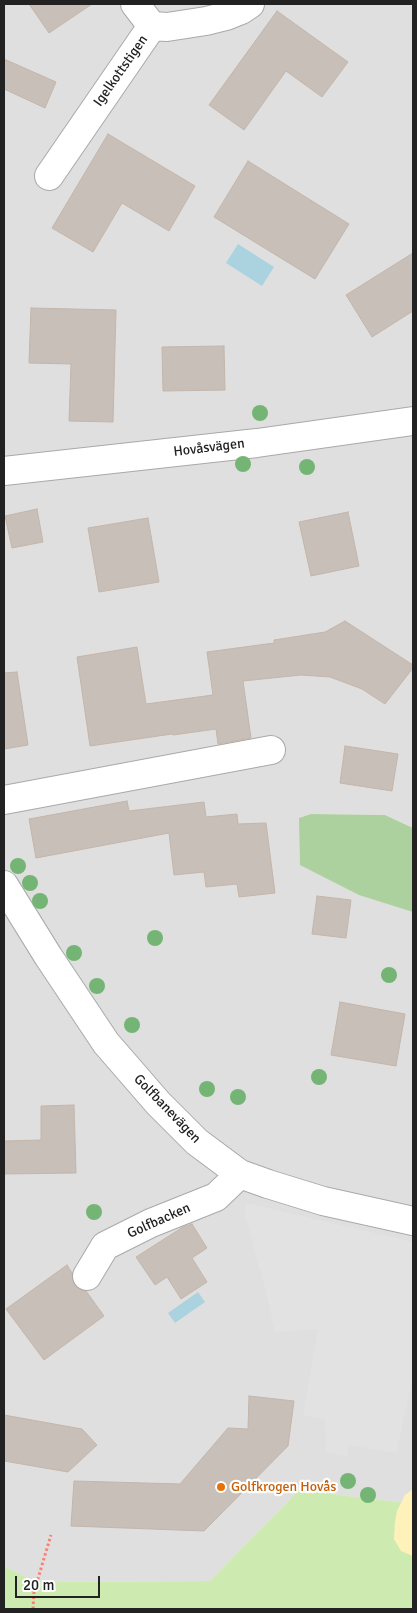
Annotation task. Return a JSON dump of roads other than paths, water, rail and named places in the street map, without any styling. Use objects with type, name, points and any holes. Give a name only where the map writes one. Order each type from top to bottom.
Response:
[{"type":"street","points":[[135,4],[152,26]]},
{"type":"street","name":"Igelkottstigen","points":[[49,176],[152,26],[167,27],[206,21],[226,16],[250,4]]},
{"type":"street","name":"Hovåsvägen","points":[[4,471],[257,443],[413,422]]},
{"type":"street","points":[[4,800],[271,750]]},
{"type":"street","name":"Golfbanevägen","points":[[4,885],[53,964],[106,1043],[120,1061],[197,1142],[240,1174],[323,1201],[413,1221]]},
{"type":"street","name":"Golfbacken","points":[[87,1276],[104,1246],[150,1222],[216,1197],[240,1174]]},
{"type":"water","points":[[238,244],[274,267],[262,286],[226,263]]},
{"type":"water","points":[[198,1292],[205,1302],[175,1323],[168,1313]]},
{"type":"place","name":"Golfkrogen Hovås","points":[[221,1487]]}]
